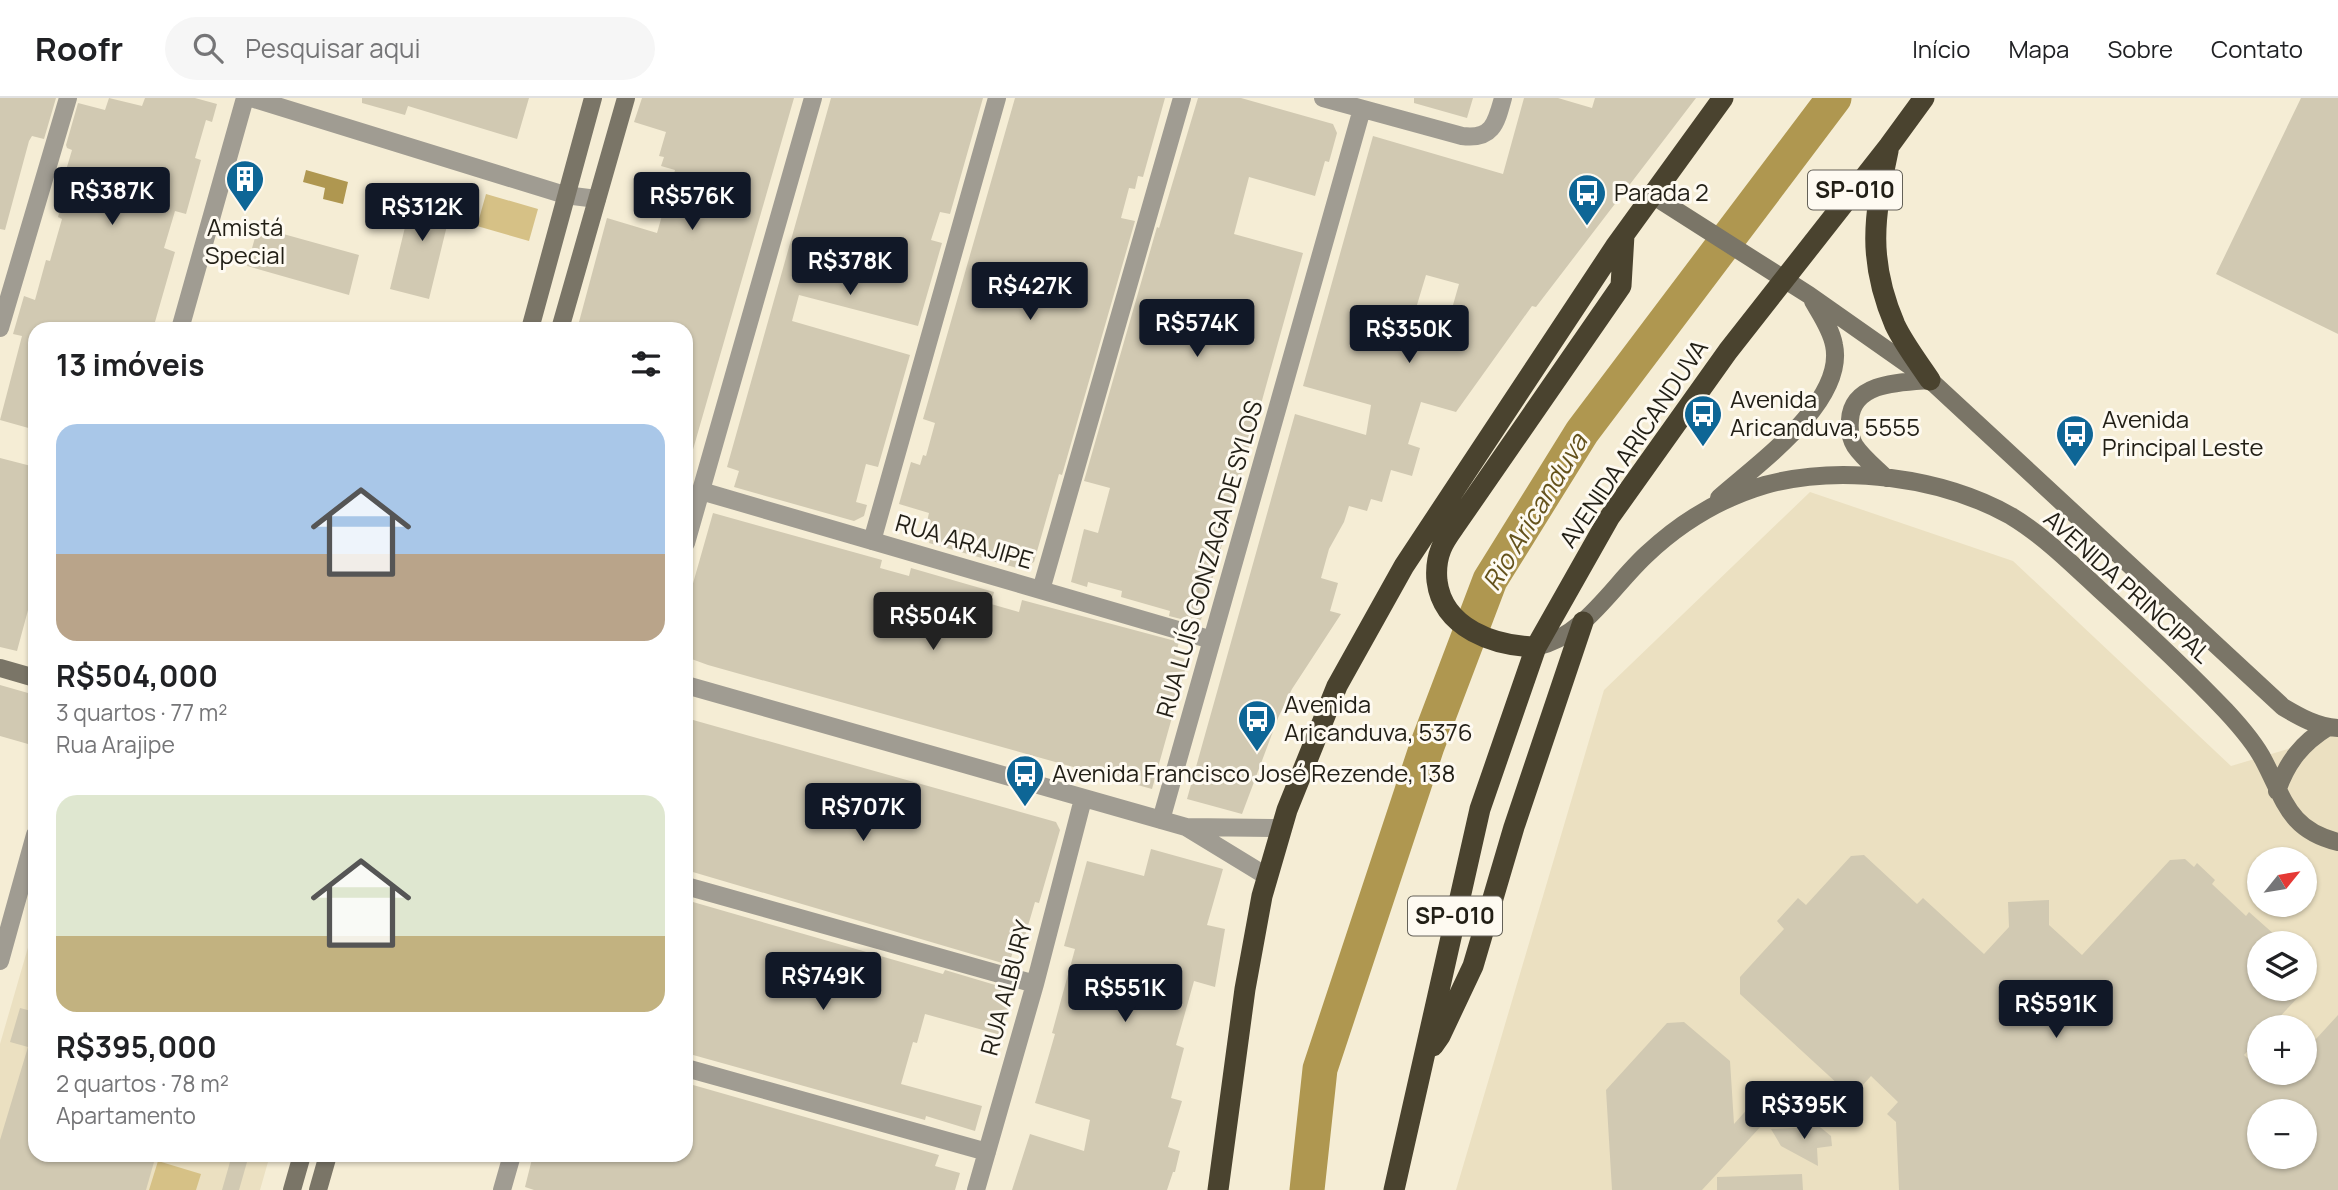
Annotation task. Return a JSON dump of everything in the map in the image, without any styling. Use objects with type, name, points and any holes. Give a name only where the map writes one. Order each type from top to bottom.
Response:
[{"type":"highway","points":[[1218,1190],[1245,989],[1262,896],[1281,828],[1337,686],[1404,566],[1624,235],[1723,98]]},
{"type":"highway","name":"AVENIDA ARICANDUVA","points":[[1394,1190],[1480,809],[1527,647],[1609,518],[1728,351],[1775,274],[1889,146],[1924,98]]},
{"type":"highway","points":[[1889,146],[1877,201],[1874,240],[1881,283],[1896,326],[1930,380]]},
{"type":"highway","points":[[1527,647],[1484,638],[1468,629],[1451,612],[1439,592],[1436,572],[1440,550],[1621,286],[1624,235]]},
{"type":"highway","points":[[1423,1059],[1440,1036],[1473,966],[1514,827],[1584,622]]},
{"type":"street","points":[[0,328],[68,98]]},
{"type":"street","points":[[182,322],[245,98]]},
{"type":"street","points":[[251,98],[565,195],[597,199]]},
{"type":"street","points":[[532,322],[593,98]]},
{"type":"street","points":[[562,322],[626,98]]},
{"type":"street","points":[[693,518],[813,98]]},
{"type":"street","points":[[872,541],[997,98]]},
{"type":"street","points":[[1041,590],[1182,98]]},
{"type":"street","points":[[1323,98],[1476,138],[1490,130],[1503,98]]},
{"type":"street","name":"RUA LUÍS GONZAGA DE SYLOS","points":[[1161,820],[1362,109]]},
{"type":"street","name":"AVENIDA PRINCIPAL","points":[[1652,195],[1809,295],[1930,380],[2283,707],[2305,720],[2333,728]]},
{"type":"street","points":[[1706,510],[1786,439],[1808,415],[1831,379],[1835,346],[1830,331],[1809,295]]},
{"type":"street","points":[[1886,478],[1856,447],[1849,432],[1850,414],[1864,394],[1878,387],[1896,382],[1930,380]]},
{"type":"street","name":"AVENIDA PRINCIPAL","points":[[1527,647],[1552,643],[1584,622],[1649,552],[1684,524],[1706,510],[1764,485],[1799,478],[1839,475],[1886,478],[1929,485],[1966,496],[2011,517],[2057,550],[2227,712],[2263,760],[2277,791],[2295,820],[2315,835],[2338,842]]},
{"type":"street","name":"RUA ARAJIPE","points":[[701,491],[1212,640]]},
{"type":"street","points":[[0,668],[28,676]]},
{"type":"street","points":[[693,687],[1186,827],[1281,828]]},
{"type":"street","points":[[2277,791],[2290,760],[2314,736],[2333,728]]},
{"type":"street","name":"RUA ALBURY","points":[[976,1190],[1035,984],[1083,799]]},
{"type":"street","points":[[1186,827],[1268,877]]},
{"type":"street","points":[[0,961],[28,863]]},
{"type":"street","points":[[693,888],[1035,984]]},
{"type":"street","points":[[693,1070],[987,1152]]},
{"type":"street","points":[[292,1190],[300,1162]]},
{"type":"street","points":[[318,1190],[326,1162]]},
{"type":"street","points":[[502,1190],[510,1162]]},
{"type":"shaded area","points":[[306,170],[348,182],[343,204],[323,199],[325,188],[303,182]]},
{"type":"shaded area","points":[[486,194],[538,209],[529,241],[477,226]]},
{"type":"shaded area","points":[[1810,492],[2013,561],[2231,766],[2338,734],[2338,1190],[1456,1190],[1604,690]]},
{"type":"shaded area","points":[[28,947],[28,1162],[268,1162],[260,1190],[0,1190],[0,1044]]},
{"type":"shaded area","points":[[158,1162],[201,1174],[196,1190],[149,1190]]},
{"type":"building","points":[[0,98],[56,98],[44,139],[32,136],[29,141],[5,230],[0,229]]},
{"type":"building","points":[[109,98],[142,106],[145,98],[195,98],[217,104],[212,122],[206,120],[195,158],[201,160],[186,214],[175,211],[164,248],[175,252],[155,322],[28,322],[28,428],[0,420],[22,336],[13,334],[24,296],[35,300],[46,260],[50,261],[62,219],[58,217],[69,179],[64,177],[72,150],[66,145],[78,103],[105,110]]},
{"type":"building","points":[[362,98],[529,98],[517,139],[408,106],[405,115],[362,103]]},
{"type":"building","points":[[642,98],[794,98],[693,450],[693,322],[579,322],[607,218],[657,233],[675,170],[661,166],[664,157],[659,156],[666,132],[634,122]]},
{"type":"building","points":[[831,98],[983,98],[950,214],[940,212],[931,240],[942,243],[918,326],[799,295],[792,321],[910,355],[878,467],[866,464],[856,502],[867,505],[864,516],[854,521],[734,487],[739,471],[727,467]]},
{"type":"building","points":[[1015,98],[1165,98],[1143,177],[1138,176],[1135,189],[1129,188],[1121,218],[1135,221],[1062,475],[1059,474],[1034,562],[1021,569],[929,543],[933,528],[926,526],[929,513],[899,504],[911,462],[920,465],[923,455],[926,456],[935,423],[923,419]]},
{"type":"building","points":[[1198,98],[1241,98],[1333,124],[1337,133],[1315,196],[1249,177],[1234,234],[1303,253],[1201,620],[1186,616],[1185,620],[1169,616],[1170,611],[1121,597],[1122,591],[1088,582],[1087,587],[1071,582],[1084,529],[1098,533],[1110,488],[1084,481],[1157,227],[1159,228]]},
{"type":"building","points":[[1414,98],[1473,98],[1467,118],[1414,103]]},
{"type":"building","points":[[1524,98],[1558,98],[1592,108],[1595,98],[1696,98],[1536,307],[1532,306],[1456,412],[1421,402],[1408,444],[1420,448],[1412,476],[1391,470],[1382,502],[1371,499],[1367,511],[1349,506],[1344,522],[1329,549],[1321,578],[1338,583],[1330,611],[1341,614],[1292,689],[1278,718],[1242,814],[1187,799],[1295,414],[1366,435],[1371,405],[1303,386],[1373,136],[1503,174]],"holes":[[[1426,275],[1459,284],[1441,347],[1407,338]]]},
{"type":"building","points":[[2301,98],[2338,98],[2338,334],[2216,274]]},
{"type":"building","points":[[415,186],[454,197],[429,299],[390,289]]},
{"type":"building","points":[[258,227],[359,255],[349,295],[247,266]]},
{"type":"building","points":[[0,458],[28,465],[28,610],[17,651],[0,647]]},
{"type":"building","points":[[713,513],[882,560],[880,568],[909,576],[911,568],[994,592],[991,604],[1019,612],[1022,600],[1179,642],[1175,656],[1188,660],[1152,789],[693,660],[693,583]]},
{"type":"building","points":[[0,685],[28,693],[28,744],[0,736]]},
{"type":"building","points":[[693,720],[1056,822],[1060,830],[1039,903],[1035,902],[1020,953],[1013,951],[1009,965],[693,872]]},
{"type":"building","points":[[1151,849],[1223,869],[1207,925],[1225,929],[1215,987],[1194,981],[1176,1045],[1184,1048],[1171,1098],[1182,1101],[1168,1147],[1180,1151],[1175,1172],[1167,1190],[1012,1190],[1030,1134],[1084,1151],[1090,1120],[1035,1103],[1075,949],[1064,946],[1087,861],[1144,876]]},
{"type":"building","points":[[1864,855],[1917,904],[1923,898],[1984,954],[2009,927],[2008,902],[2049,900],[2049,925],[2082,955],[2170,860],[2185,859],[2194,867],[2197,863],[2215,880],[2212,884],[2247,917],[2255,917],[2270,931],[2247,931],[2247,1001],[2295,1001],[2281,1015],[2247,1015],[2247,1052],[2244,1055],[2247,1058],[2247,1085],[2317,1085],[2317,1038],[2338,1015],[2338,1190],[1899,1190],[1896,1122],[1887,1114],[1898,1102],[1871,1076],[1852,1097],[1740,994],[1740,977],[1784,929],[1777,921],[1798,898],[1806,905],[1851,856]]},
{"type":"building","points":[[693,902],[943,974],[945,970],[1002,987],[1001,991],[1012,994],[1001,1035],[925,1014],[917,1043],[913,1042],[901,1084],[982,1106],[975,1131],[926,1116],[925,1120],[693,1055]]},
{"type":"building","points":[[20,1008],[28,1010],[28,1047],[10,1042]]},
{"type":"building","points":[[1684,1022],[1730,1061],[1734,1124],[1760,1095],[1776,1110],[1702,1190],[1612,1190],[1606,1090],[1667,1023]]},
{"type":"building","points":[[28,1047],[28,1162],[154,1162],[146,1190],[0,1190],[0,1140]]},
{"type":"building","points":[[693,1085],[939,1155],[935,1166],[960,1173],[955,1190],[534,1190],[525,1187],[531,1162],[693,1162]]},
{"type":"building","points":[[1820,1127],[1831,1136],[1832,1146],[1817,1148],[1818,1166],[1781,1146],[1771,1129]]},
{"type":"building","points":[[230,1162],[247,1162],[239,1190],[222,1190]]},
{"type":"building","points":[[1802,1174],[1803,1190],[1717,1190],[1717,1177]]},
{"type":"waterway","name":"Rio Aricanduva","points":[[1307,1190],[1320,1069],[1427,746],[1490,580],[1582,432],[1834,98]]},
{"type":"place","name":"Amistá Special","points":[[245,213]]},
{"type":"place","name":"Parada 2","points":[[1587,227]]},
{"type":"place","name":"Avenida Aricanduva, 5555","points":[[1703,448]]},
{"type":"place","name":"Avenida Principal Leste","points":[[2075,468]]},
{"type":"place","name":"Avenida Aricanduva, 5376","points":[[1257,753]]},
{"type":"place","name":"Avenida Francisco José Rezende, 138","points":[[1025,808]]}]
